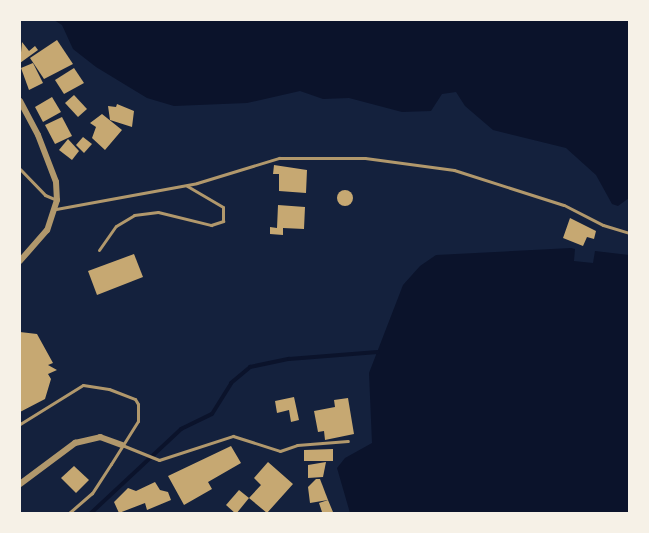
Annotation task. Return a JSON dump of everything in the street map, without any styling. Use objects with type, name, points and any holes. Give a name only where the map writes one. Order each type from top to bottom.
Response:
[{"type":"street","points":[[20,101],[38,135],[56,182],[57,200],[56,209],[47,230],[20,261]]},
{"type":"street","points":[[20,484],[75,443],[100,437],[123,445]]},
{"type":"lane","points":[[56,209],[186,185],[279,158],[365,158],[454,170],[564,205],[603,225],[630,233]]},
{"type":"lane","points":[[20,169],[45,195],[57,200]]},
{"type":"lane","points":[[99,250],[116,226],[134,216],[158,212],[210,225],[223,221],[223,207],[186,185]]},
{"type":"lane","points":[[20,424],[83,386],[109,389],[135,399],[138,404],[138,421],[123,445],[92,493],[68,513]]},
{"type":"lane","points":[[123,445],[159,460],[233,436],[280,451],[348,441]]},
{"type":"water","points":[[54,20],[629,20],[629,198],[618,206],[612,204],[596,175],[566,148],[493,130],[465,106],[456,92],[442,94],[431,111],[402,112],[349,98],[323,99],[300,91],[247,103],[174,106],[147,98],[96,67],[73,49],[62,25]]},
{"type":"water","points":[[575,249],[574,261],[593,263],[595,251],[629,255],[629,513],[350,513],[337,468],[345,458],[372,443],[369,373],[403,285],[420,266],[436,255]]},
{"type":"building","points":[[57,40],[73,64],[44,79],[30,58]]},
{"type":"building","points":[[22,42],[29,51],[35,46],[38,50],[20,63]]},
{"type":"building","points":[[33,63],[43,83],[29,90],[21,68]]},
{"type":"building","points":[[74,68],[84,83],[64,94],[55,80]]},
{"type":"building","points":[[74,95],[87,109],[78,117],[65,103]]},
{"type":"building","points":[[52,97],[61,112],[43,122],[35,107]]},
{"type":"building","points":[[117,104],[134,111],[132,127],[110,120],[108,106],[116,107]]},
{"type":"building","points":[[102,114],[122,130],[105,150],[92,138],[96,127],[90,123]]},
{"type":"building","points":[[62,117],[72,136],[55,144],[45,125]]},
{"type":"building","points":[[83,137],[92,144],[84,153],[76,145]]},
{"type":"building","points":[[68,139],[79,151],[72,160],[59,150]]},
{"type":"building","points":[[274,165],[307,170],[306,193],[279,191],[279,174],[273,174]]},
{"type":"building","points":[[342,190],[348,190],[353,198],[351,204],[342,206],[337,201],[337,195]]},
{"type":"building","points":[[278,205],[305,207],[304,229],[283,228],[283,235],[270,234],[270,227],[277,228]]},
{"type":"building","points":[[570,218],[596,231],[594,239],[587,237],[583,246],[563,238]]},
{"type":"building","points":[[134,254],[143,277],[97,295],[88,271]]},
{"type":"building","points":[[20,332],[37,334],[53,363],[48,365],[57,370],[48,374],[51,379],[45,399],[20,412]]},
{"type":"building","points":[[294,397],[299,420],[291,422],[289,410],[277,413],[275,401]]},
{"type":"building","points":[[348,398],[354,434],[325,440],[324,431],[318,432],[314,411],[335,407],[334,400]]},
{"type":"building","points":[[231,446],[241,463],[208,482],[212,489],[184,505],[168,476]]},
{"type":"building","points":[[333,449],[333,461],[304,461],[304,450]]},
{"type":"building","points":[[268,462],[293,484],[267,513],[249,498],[261,485],[254,478]]},
{"type":"building","points":[[326,462],[323,477],[308,478],[308,465]]},
{"type":"building","points":[[74,466],[89,480],[76,493],[61,478]]},
{"type":"building","points":[[316,479],[320,479],[328,500],[310,503],[308,487]]},
{"type":"building","points":[[155,482],[160,490],[168,492],[171,500],[147,510],[145,503],[119,513],[114,502],[128,488],[136,491]]},
{"type":"building","points":[[239,490],[249,498],[236,514],[226,505]]},
{"type":"building","points":[[328,500],[333,512],[314,513],[322,512],[319,503]]},
{"type":"waterway","points":[[90,514],[181,429],[212,414],[231,383],[250,367],[289,359],[378,352]]}]
